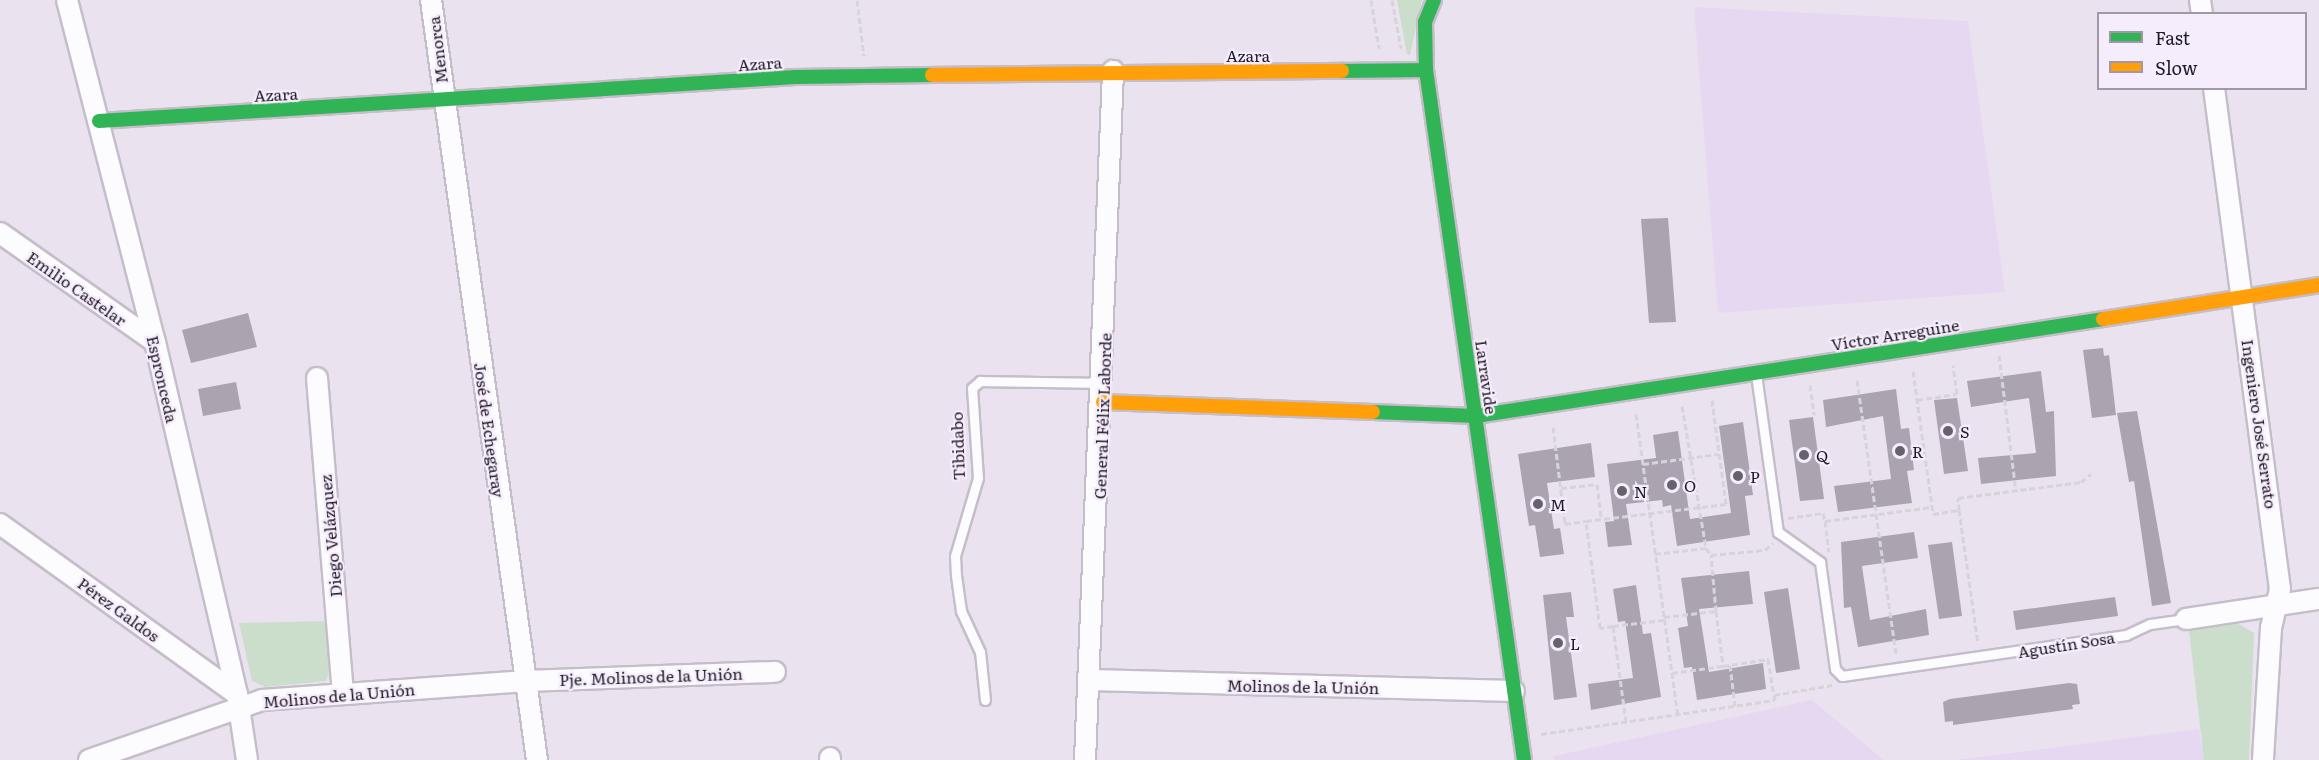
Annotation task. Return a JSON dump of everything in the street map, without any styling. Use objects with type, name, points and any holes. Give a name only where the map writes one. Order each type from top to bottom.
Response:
[{"type":"street","name":"Espronceda","points":[[67,0],[155,342],[238,700],[247,760]]},
{"type":"street","name":"Menorca","points":[[431,0],[442,101]]},
{"type":"street","name":"Larravide","points":[[1434,0],[1425,22],[1426,70],[1524,760]]},
{"type":"street","name":"Azara","points":[[99,121],[868,75],[1113,71],[1383,72],[1426,70]]},
{"type":"street","name":"General Félix Laborde","points":[[1085,760],[1091,680],[1103,392],[1113,71]]},
{"type":"street","name":"Ingeniero José Serrato","points":[[2214,90],[2280,589],[2276,605],[2263,760]]},
{"type":"street","name":"José de Echegaray","points":[[442,101],[537,760]]},
{"type":"street","name":"Emilio Castelar","points":[[0,233],[155,342]]},
{"type":"street","name":"Víctor Arreguine","points":[[1476,416],[2319,285]]},
{"type":"street","name":"Diego Velázquez","points":[[318,378],[343,693]]},
{"type":"street","name":"Tibidabo","points":[[1103,392],[1476,416]]},
{"type":"street","name":"Pérez Galdos","points":[[0,524],[238,700]]},
{"type":"street","name":"Agustín Sosa","points":[[2187,619],[2319,600]]},
{"type":"street","name":"Pje. Molinos de la Unión","points":[[526,681],[776,672]]},
{"type":"street","name":"Molinos de la Unión","points":[[1091,680],[1515,691]]},
{"type":"street","name":"Molinos de la Unión","points":[[89,760],[238,700],[526,681]]},
{"type":"lane","points":[[1756,374],[1780,536],[1820,562],[1835,669],[1845,676]]},
{"type":"lane","name":"Tibidabo","points":[[985,700],[980,652],[961,611],[955,556],[978,478],[972,388],[980,381],[1103,392]]},
{"type":"lane","name":"Agustín Sosa","points":[[1845,676],[2126,635],[2150,624],[2187,619]]},
{"type":"path","points":[[857,0],[868,75]]},
{"type":"path","points":[[1371,0],[1383,72]]},
{"type":"path","points":[[1392,0],[1405,71]]},
{"type":"path","points":[[1996,335],[2016,490]]},
{"type":"path","points":[[1917,400],[1957,394],[1951,342]]},
{"type":"path","points":[[1910,349],[1933,514],[1959,510]]},
{"type":"path","points":[[1853,358],[1898,669]]},
{"type":"path","points":[[1807,365],[1814,415]]},
{"type":"path","points":[[1550,405],[1565,524],[1700,508],[1726,504],[1710,381]]},
{"type":"path","points":[[1680,385],[1687,451],[1692,458],[1706,548],[1711,555],[1723,666]]},
{"type":"path","points":[[1632,393],[1678,715]]},
{"type":"path","points":[[1643,464],[1719,454]]},
{"type":"path","points":[[1980,657],[1958,498],[2081,482],[2091,474]]},
{"type":"path","points":[[1561,488],[1597,484],[1601,519]]},
{"type":"path","points":[[1776,519],[1823,513],[1825,521],[1932,507]]},
{"type":"path","points":[[1586,521],[1600,628],[1716,611]]},
{"type":"path","points":[[1711,555],[1765,550],[1780,536]]},
{"type":"path","points":[[1655,554],[1706,548]]},
{"type":"path","points":[[1613,626],[1626,722]]},
{"type":"path","points":[[1521,736],[1775,700],[1768,659],[1672,673]]},
{"type":"path","points":[[1730,665],[1735,706]]},
{"type":"path","points":[[1774,695],[1828,689],[1845,676]]},
{"type":"shaded area","points":[[1694,7],[1968,21],[2005,292],[1718,313]]},
{"type":"shaded area","points":[[1812,700],[1884,760],[1555,760],[1554,756]]},
{"type":"shaded area","points":[[2199,729],[2204,760],[1955,760]]},
{"type":"green space","points":[[1397,0],[1422,0],[1410,55],[1407,54]]},
{"type":"green space","points":[[329,621],[331,668],[326,681],[265,687],[252,681],[239,623]]},
{"type":"green space","points":[[2237,623],[2254,633],[2249,760],[2204,760],[2189,630]]},
{"type":"building","points":[[1668,218],[1676,322],[1649,323],[1641,219]]},
{"type":"building","points":[[248,313],[257,347],[191,363],[182,330]]},
{"type":"building","points":[[2103,348],[2104,356],[2109,355],[2116,415],[2092,418],[2083,350]]},
{"type":"building","points":[[2041,371],[2046,412],[2054,411],[2056,476],[1981,484],[1978,458],[2036,453],[2029,398],[1971,407],[1967,381]]},
{"type":"building","points":[[236,382],[241,409],[203,416],[198,389]]},
{"type":"building","points":[[1896,389],[1901,429],[1909,428],[1914,470],[1907,471],[1912,503],[1838,512],[1834,486],[1891,479],[1883,416],[1826,427],[1823,400]]},
{"type":"building","points":[[1957,398],[1968,471],[1944,474],[1934,400]]},
{"type":"building","points":[[2137,411],[2171,603],[2152,606],[2134,481],[2129,482],[2117,413]]},
{"type":"building","points":[[1813,417],[1824,499],[1800,501],[1789,420]]},
{"type":"building","points":[[1743,422],[1753,495],[1745,496],[1750,535],[1677,546],[1671,505],[1663,507],[1662,500],[1626,504],[1632,545],[1608,547],[1605,522],[1614,521],[1607,464],[1656,458],[1653,435],[1678,431],[1690,519],[1731,513],[1719,426]]},
{"type":"building","points":[[1591,443],[1595,477],[1547,483],[1554,529],[1560,528],[1564,554],[1540,557],[1535,525],[1529,526],[1518,454]]},
{"type":"building","points":[[1914,532],[1918,558],[1862,566],[1870,620],[1926,609],[1929,635],[1858,647],[1851,607],[1844,608],[1841,542]]},
{"type":"building","points":[[1952,542],[1962,616],[1939,619],[1928,545]]},
{"type":"building","points":[[1749,571],[1753,604],[1699,609],[1709,672],[1763,663],[1766,689],[1697,700],[1692,667],[1684,668],[1678,628],[1688,626],[1681,578]]},
{"type":"building","points":[[1636,585],[1643,634],[1651,633],[1661,697],[1591,710],[1588,684],[1633,678],[1625,621],[1618,622],[1613,589]]},
{"type":"building","points":[[1788,588],[1800,669],[1776,673],[1764,592]]},
{"type":"building","name":"L","points":[[1571,592],[1574,617],[1566,617],[1577,697],[1554,700],[1543,595]]},
{"type":"building","points":[[2115,597],[2118,616],[2016,630],[2013,611]]},
{"type":"building","points":[[2069,683],[2077,684],[2080,704],[2072,705],[2073,709],[1953,725],[1953,721],[1945,722],[1943,702],[1950,699]]},
{"type":"traffic: fast","points":[[1434,0],[1425,22],[1426,70],[1524,760]]},
{"type":"traffic: fast","points":[[1342,71],[1426,70]]},
{"type":"traffic: fast","points":[[99,121],[796,77],[932,75]]},
{"type":"traffic: fast","points":[[1373,412],[1476,416],[2103,319]]},
{"type":"traffic: slow","points":[[932,75],[1342,71]]},
{"type":"traffic: slow","points":[[2103,319],[2319,285]]},
{"type":"traffic: slow","points":[[1103,402],[1373,412]]},
{"type":"place","name":"S","points":[[1948,431]]},
{"type":"place","name":"R","points":[[1900,451]]},
{"type":"place","name":"Q","points":[[1804,455]]},
{"type":"place","name":"P","points":[[1738,476]]},
{"type":"place","name":"O","points":[[1672,485]]},
{"type":"place","name":"N","points":[[1622,491]]},
{"type":"place","name":"M","points":[[1538,504]]},
{"type":"place","name":"L","points":[[1558,643]]}]
